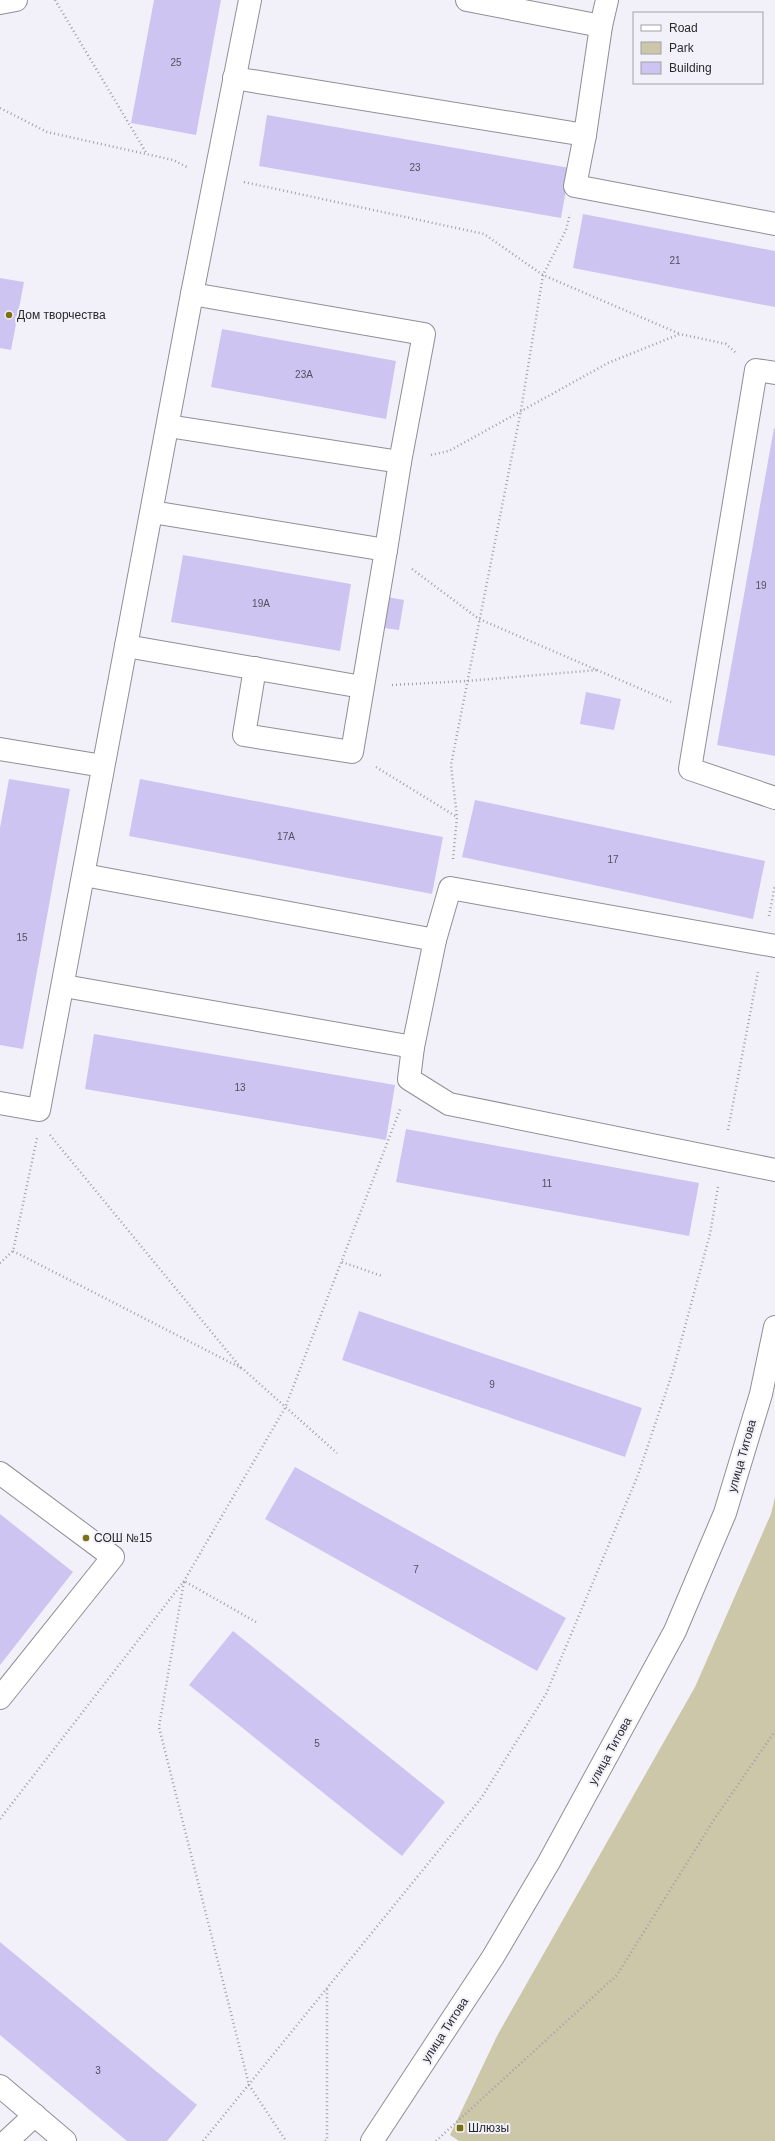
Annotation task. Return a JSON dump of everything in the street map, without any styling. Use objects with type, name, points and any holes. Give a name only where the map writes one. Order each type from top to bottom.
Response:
[{"type":"main road","points":[[0,4],[16,0]]},
{"type":"main road","points":[[0,1104],[40,1116],[103,766],[192,294],[250,0]]},
{"type":"main road","points":[[467,0],[601,26]]},
{"type":"main road","points":[[607,0],[601,26],[585,135],[575,186],[775,224]]},
{"type":"main road","points":[[234,78],[585,135]]},
{"type":"main road","points":[[192,294],[424,334],[400,462],[352,752],[244,735],[255,668]]},
{"type":"main road","points":[[766,371],[690,769],[775,798]]},
{"type":"main road","points":[[168,426],[400,462]]},
{"type":"main road","points":[[152,512],[386,550]]},
{"type":"main road","points":[[126,646],[362,687]]},
{"type":"main road","points":[[0,749],[103,766]]},
{"type":"main road","points":[[84,875],[435,940]]},
{"type":"main road","points":[[769,944],[450,888],[435,940],[413,1047],[409,1079],[449,1104],[722,1158],[775,1170]]},
{"type":"main road","points":[[64,986],[413,1047]]},
{"type":"main road","name":"улица Титова","points":[[372,2141],[493,1957],[545,1869],[675,1631],[725,1513],[760,1394],[775,1327]]},
{"type":"main road","points":[[0,1473],[113,1557],[0,1698]]},
{"type":"main road","points":[[0,2086],[65,2141]]},
{"type":"main road","points":[[7,2141],[35,2115]]},
{"type":"path","points":[[55,0],[147,154]]},
{"type":"path","points":[[0,108],[47,132],[173,160],[196,172],[484,234],[543,275],[680,334],[726,344],[766,371]]},
{"type":"path","points":[[450,888],[457,817],[450,765],[521,410],[543,275],[566,230],[575,186]]},
{"type":"path","points":[[400,462],[449,451],[608,363],[680,334]]},
{"type":"path","points":[[386,550],[479,619],[700,715]]},
{"type":"path","points":[[362,687],[467,681],[597,670]]},
{"type":"path","points":[[352,752],[457,817]]},
{"type":"path","points":[[203,2141],[482,1797],[546,1694],[638,1475],[673,1371],[710,1234],[722,1158],[769,944],[775,886]]},
{"type":"path","points":[[0,1819],[184,1581],[285,1408],[398,1117],[409,1079]]},
{"type":"path","points":[[1,1261],[14,1251],[40,1116]]},
{"type":"path","points":[[40,1116],[243,1369],[285,1408],[338,1453]]},
{"type":"path","points":[[14,1251],[243,1369]]},
{"type":"path","points":[[342,1262],[382,1276]]},
{"type":"path","points":[[184,1581],[256,1622]]},
{"type":"path","points":[[184,1581],[159,1727],[249,2085],[286,2141]]},
{"type":"path","points":[[436,2141],[617,1975],[715,1818],[775,1731]]},
{"type":"path","points":[[325,2141],[327,2140],[327,1989]]},
{"type":"green space","points":[[775,1497],[775,2141],[459,2141],[450,2135],[497,2036],[695,1687],[771,1514]]},
{"type":"building","points":[[154,0],[221,0],[196,135],[131,123]]},
{"type":"building","points":[[267,115],[570,168],[561,218],[259,166]]},
{"type":"building","points":[[583,214],[775,251],[775,307],[573,268]]},
{"type":"building","name":"Дом творчества","points":[[0,278],[24,282],[11,350],[0,348]]},
{"type":"building","points":[[222,329],[396,361],[386,419],[211,387]]},
{"type":"building","points":[[774,428],[775,429],[775,756],[717,745]]},
{"type":"building","points":[[183,555],[351,584],[340,651],[171,622]]},
{"type":"building","points":[[382,596],[404,600],[399,630],[377,627]]},
{"type":"building","points":[[586,692],[621,699],[614,730],[580,724]]},
{"type":"building","points":[[9,779],[70,789],[23,1049],[0,1045],[0,828]]},
{"type":"building","points":[[140,779],[443,837],[432,894],[129,836]]},
{"type":"building","points":[[475,800],[765,861],[753,919],[462,857]]},
{"type":"building","points":[[94,1034],[395,1085],[386,1140],[85,1089]]},
{"type":"building","points":[[406,1129],[699,1183],[689,1236],[396,1182]]},
{"type":"building","points":[[359,1311],[642,1408],[625,1457],[342,1360]]},
{"type":"building","points":[[295,1467],[566,1618],[537,1671],[265,1519]]},
{"type":"building","points":[[0,1514],[73,1572],[0,1665]]},
{"type":"building","points":[[233,1631],[445,1802],[402,1856],[189,1685]]},
{"type":"building","points":[[0,1942],[197,2105],[167,2141],[127,2141],[0,2035]]},
{"type":"place","name":"Дом творчества","points":[[9,315]]},
{"type":"place","name":"СОШ №15","points":[[86,1538]]},
{"type":"place","name":"Шлюзы","points":[[460,2128]]}]
